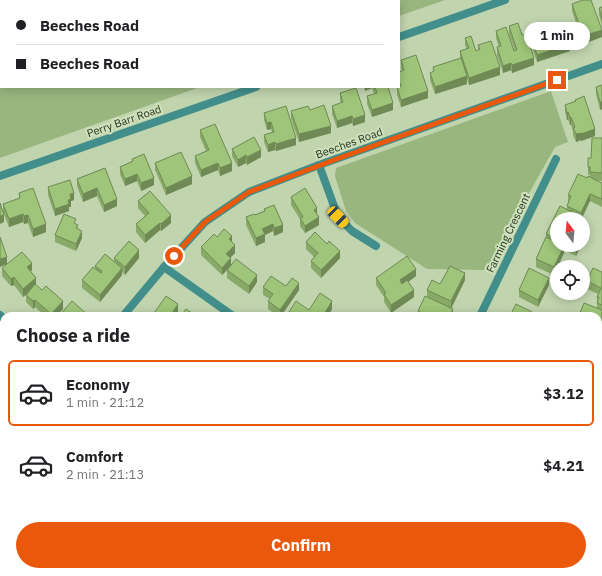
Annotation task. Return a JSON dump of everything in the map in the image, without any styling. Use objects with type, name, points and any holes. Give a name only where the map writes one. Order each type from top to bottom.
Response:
[{"type":"street","points":[[400,37],[505,0]]},
{"type":"street","name":"Beeches Road","points":[[126,312],[164,267],[205,222],[249,192],[319,165],[602,64]]},
{"type":"street","name":"Perry Barr Road","points":[[0,176],[253,88]]},
{"type":"street","name":"Farming Crescent","points":[[482,312],[556,159]]},
{"type":"street","points":[[319,165],[338,217],[352,231],[376,246]]},
{"type":"street","points":[[164,267],[227,312]]},
{"type":"green space","points":[[400,0],[445,0],[400,16]]},
{"type":"green space","points":[[0,88],[197,88],[0,158]]},
{"type":"green space","points":[[551,91],[568,142],[555,147],[486,270],[427,269],[355,223],[346,211],[335,176],[336,168]]},
{"type":"building","points":[[583,0],[591,0],[602,30],[583,36],[572,4]]},
{"type":"building","points":[[602,7],[602,18],[599,8]]},
{"type":"building","points":[[518,23],[522,35],[526,34],[534,58],[512,65],[511,63],[503,66],[497,47],[501,46],[496,31],[506,27],[514,51],[517,50],[509,26]]},
{"type":"building","points":[[564,25],[570,44],[537,55],[531,36]]},
{"type":"building","points":[[471,36],[476,51],[480,49],[478,45],[491,41],[500,67],[469,78],[460,51],[469,48],[465,38]]},
{"type":"building","points":[[416,55],[428,91],[401,100],[397,88],[400,88],[401,86],[400,72],[404,70],[401,60]]},
{"type":"building","points":[[461,58],[467,76],[435,87],[430,73],[434,71],[433,67]]},
{"type":"building","points":[[602,85],[602,102],[600,102],[596,87]]},
{"type":"building","points":[[356,88],[365,115],[353,119],[352,116],[337,121],[332,106],[343,102],[340,93]]},
{"type":"building","points":[[375,88],[388,88],[393,103],[372,110],[367,96],[377,93]]},
{"type":"building","points":[[584,96],[595,129],[581,134],[576,134],[573,128],[575,127],[571,117],[570,118],[568,112],[567,113],[565,105]]},
{"type":"building","points":[[324,105],[331,126],[299,134],[291,111],[308,106],[310,110]]},
{"type":"building","points":[[286,106],[296,138],[276,144],[275,142],[268,145],[264,135],[274,132],[271,122],[267,123],[264,113]]},
{"type":"building","points":[[215,124],[232,163],[220,168],[218,163],[201,170],[195,156],[209,150],[200,130]]},
{"type":"building","points":[[254,137],[261,150],[247,157],[246,155],[238,160],[232,149]]},
{"type":"building","points":[[592,138],[602,138],[602,173],[590,172],[590,167],[588,167],[588,158],[591,158]]},
{"type":"building","points":[[181,152],[192,176],[166,188],[155,163]]},
{"type":"building","points":[[144,154],[154,178],[141,183],[137,174],[125,179],[120,167],[133,161],[132,159]]},
{"type":"building","points":[[105,168],[117,199],[104,205],[97,188],[83,194],[77,179]]},
{"type":"building","points":[[578,174],[587,178],[588,176],[602,183],[602,199],[590,194],[581,212],[567,206],[571,196],[568,195]]},
{"type":"building","points":[[70,180],[74,193],[70,194],[71,199],[68,200],[69,204],[55,209],[48,187]]},
{"type":"building","points":[[33,188],[46,224],[33,229],[28,215],[24,216],[23,214],[9,219],[3,204],[20,198],[19,193]]},
{"type":"building","points":[[305,188],[317,208],[314,210],[319,217],[305,226],[300,218],[303,217],[291,197]]},
{"type":"building","points":[[150,191],[171,215],[145,235],[136,224],[149,213],[138,201]]},
{"type":"building","points":[[0,203],[4,215],[0,216]]},
{"type":"building","points":[[274,205],[283,225],[274,228],[273,224],[262,229],[265,234],[256,238],[246,217],[265,211],[264,209]]},
{"type":"building","points":[[560,206],[572,212],[557,212]]},
{"type":"building","points":[[64,214],[76,219],[74,223],[78,225],[76,228],[82,231],[76,244],[55,235]]},
{"type":"building","points":[[550,226],[550,236],[546,234]]},
{"type":"building","points":[[224,229],[232,236],[229,239],[235,245],[226,254],[231,258],[222,268],[201,247],[214,234],[217,237]]},
{"type":"building","points":[[315,232],[327,244],[329,241],[340,251],[321,270],[311,261],[318,253],[306,242]]},
{"type":"building","points":[[0,237],[7,257],[0,259]]},
{"type":"building","points":[[546,237],[550,239],[550,252],[561,252],[557,260],[550,260],[550,265],[536,259]]},
{"type":"building","points":[[129,241],[139,250],[125,267],[114,258]]},
{"type":"building","points":[[22,252],[32,263],[27,267],[36,278],[23,289],[14,277],[11,279],[2,268]]},
{"type":"building","points":[[105,254],[122,268],[100,295],[82,280],[93,267],[101,273],[102,271],[95,266]]},
{"type":"building","points":[[407,256],[416,269],[400,280],[402,284],[407,280],[414,290],[391,305],[384,294],[386,293],[376,278]]},
{"type":"building","points":[[236,259],[257,275],[249,286],[227,270]]},
{"type":"building","points":[[450,266],[465,273],[451,301],[427,290],[432,280],[440,284]]},
{"type":"building","points":[[529,268],[549,278],[538,300],[519,290]]},
{"type":"building","points":[[593,268],[602,272],[602,305],[597,303],[599,297],[597,297],[601,288],[590,282],[590,274]]},
{"type":"building","points":[[271,276],[286,286],[292,278],[299,283],[280,310],[268,301],[273,294],[263,287]]},
{"type":"building","points":[[35,284],[42,290],[46,286],[63,301],[53,312],[49,312],[35,300],[33,301],[26,295]]},
{"type":"building","points":[[320,293],[332,301],[325,312],[289,312],[296,301],[309,310]]},
{"type":"building","points":[[166,296],[178,304],[173,312],[155,312]]},
{"type":"building","points":[[425,296],[453,309],[452,312],[418,311]]},
{"type":"building","points":[[72,301],[84,312],[62,312]]},
{"type":"building","points":[[584,303],[602,310],[602,312],[580,312]]},
{"type":"building","points":[[516,304],[532,312],[512,312]]},
{"type":"route","points":[[174,256],[205,222],[249,192],[557,80]]}]
